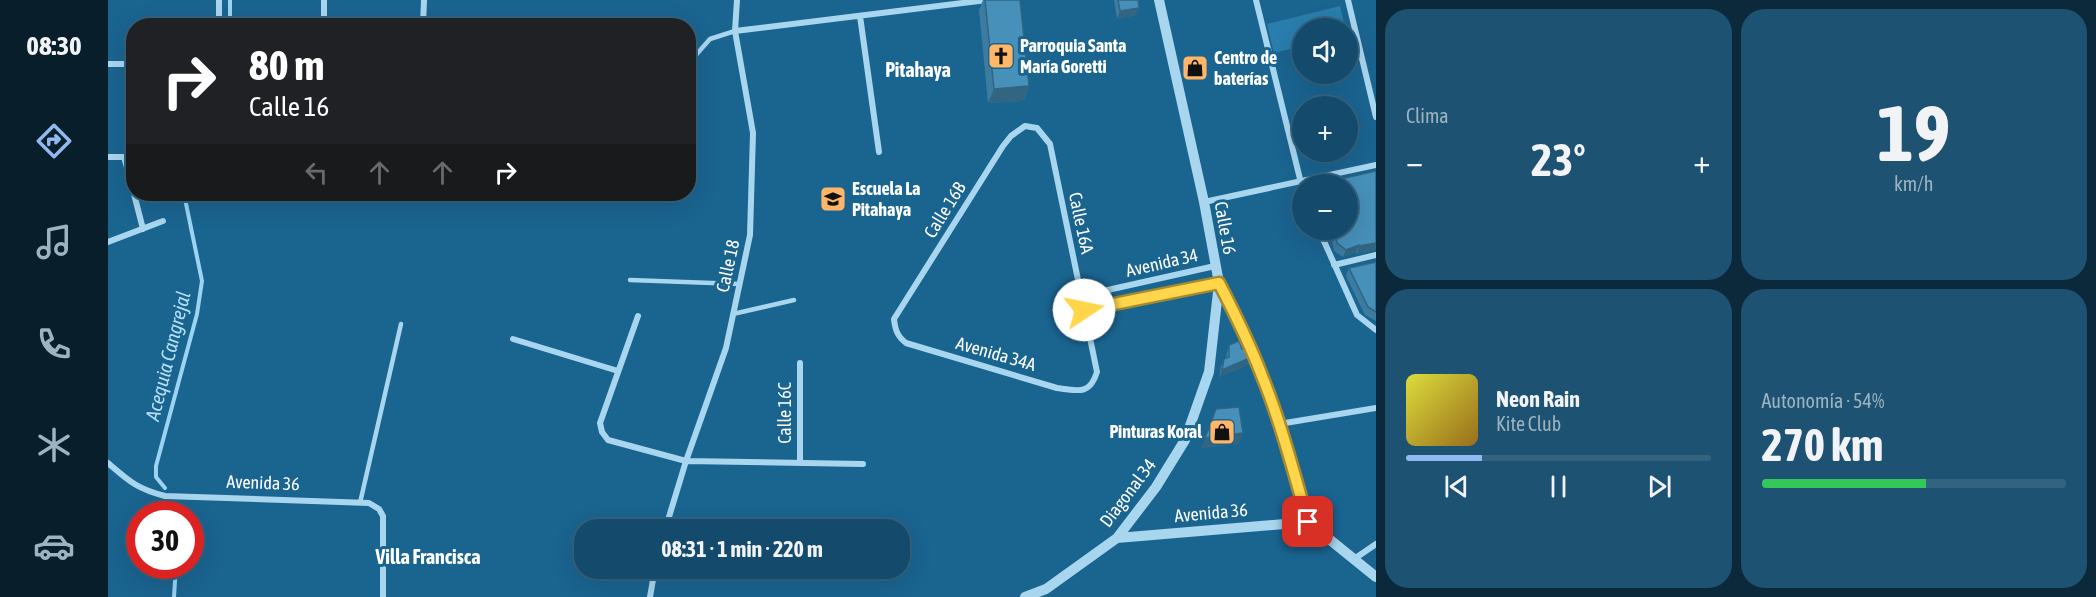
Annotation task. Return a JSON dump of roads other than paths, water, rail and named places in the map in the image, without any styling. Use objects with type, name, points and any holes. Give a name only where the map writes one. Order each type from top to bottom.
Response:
[{"type":"street","points":[[219,0],[219,18]]},
{"type":"street","points":[[324,0],[324,18]]},
{"type":"street","points":[[423,18],[424,0]]},
{"type":"street","name":"Calle 18","points":[[668,519],[686,461],[726,348],[750,235],[753,133],[735,31],[737,0]]},
{"type":"street","points":[[735,31],[987,0]]},
{"type":"street","name":"Calle 16","points":[[1159,0],[1204,202],[1219,283],[1246,336],[1279,424],[1308,522]]},
{"type":"street","points":[[1256,0],[1299,174]]},
{"type":"street","points":[[1348,0],[1376,117]]},
{"type":"street","points":[[860,16],[879,152]]},
{"type":"street","points":[[108,64],[126,64]]},
{"type":"street","name":"Calle 16A","points":[[1030,126],[1037,128],[1050,144],[1097,372]]},
{"type":"street","name":"Calle 16B","points":[[894,319],[1003,146],[1020,129],[1030,126]]},
{"type":"street","points":[[108,157],[124,157],[126,164]]},
{"type":"street","points":[[1340,174],[1376,165]]},
{"type":"street","points":[[1204,202],[1292,186]]},
{"type":"street","points":[[136,201],[143,228]]},
{"type":"street","points":[[108,242],[164,221]]},
{"type":"street","points":[[1323,240],[1357,315],[1376,330]]},
{"type":"street","points":[[1334,265],[1376,255]]},
{"type":"street","name":"Avenida 34","points":[[1081,296],[1215,266]]},
{"type":"street","name":"Avenida 34","points":[[1084,310],[1219,283]]},
{"type":"street","name":"Diagonal 34","points":[[1025,597],[1044,593],[1117,538],[1156,487],[1185,440],[1209,372],[1219,283]]},
{"type":"street","points":[[638,316],[600,423],[602,432],[608,440],[686,461],[863,464]]},
{"type":"street","name":"Avenida 34A","points":[[894,319],[897,334],[906,343],[1057,388],[1083,390],[1089,387],[1097,372]]},
{"type":"street","points":[[513,339],[618,371]]},
{"type":"street","name":"Calle 16C","points":[[800,363],[800,462]]},
{"type":"street","points":[[1279,424],[1376,408]]},
{"type":"street","name":"Avenida 36","points":[[108,463],[132,484],[145,491],[165,496],[369,503],[379,509],[383,516],[383,597]]},
{"type":"street","points":[[1308,522],[1376,577]]},
{"type":"street","name":"Avenida 36","points":[[1117,538],[1308,522]]},
{"type":"street","points":[[1354,559],[1376,544]]},
{"type":"street","points":[[650,597],[653,579]]},
{"type":"lane","points":[[696,55],[710,39],[735,31]]},
{"type":"lane","points":[[630,280],[740,284]]},
{"type":"lane","points":[[733,314],[794,300]]},
{"type":"lane","points":[[360,502],[401,324]]},
{"type":"waterway","name":"Acequia Cangrejal","points":[[230,0],[230,18]]},
{"type":"waterway","name":"Acequia Cangrejal","points":[[165,488],[156,477],[156,466],[197,314],[202,281],[185,201]]},
{"type":"waterway","name":"Acequia Cangrejal","points":[[174,597],[175,579]]},
{"type":"place","name":"Parroquia Santa María Goretti","points":[[1001,56]]},
{"type":"place","name":"Centro de baterías","points":[[1195,68]]},
{"type":"place","name":"Escuela La Pitahaya","points":[[833,199]]},
{"type":"place","name":"Pinturas Koral","points":[[1222,432]]},
{"type":"district","name":"Pitahaya","points":[[918,70]]},
{"type":"district","name":"Villa Francisca","points":[[428,557]]}]
